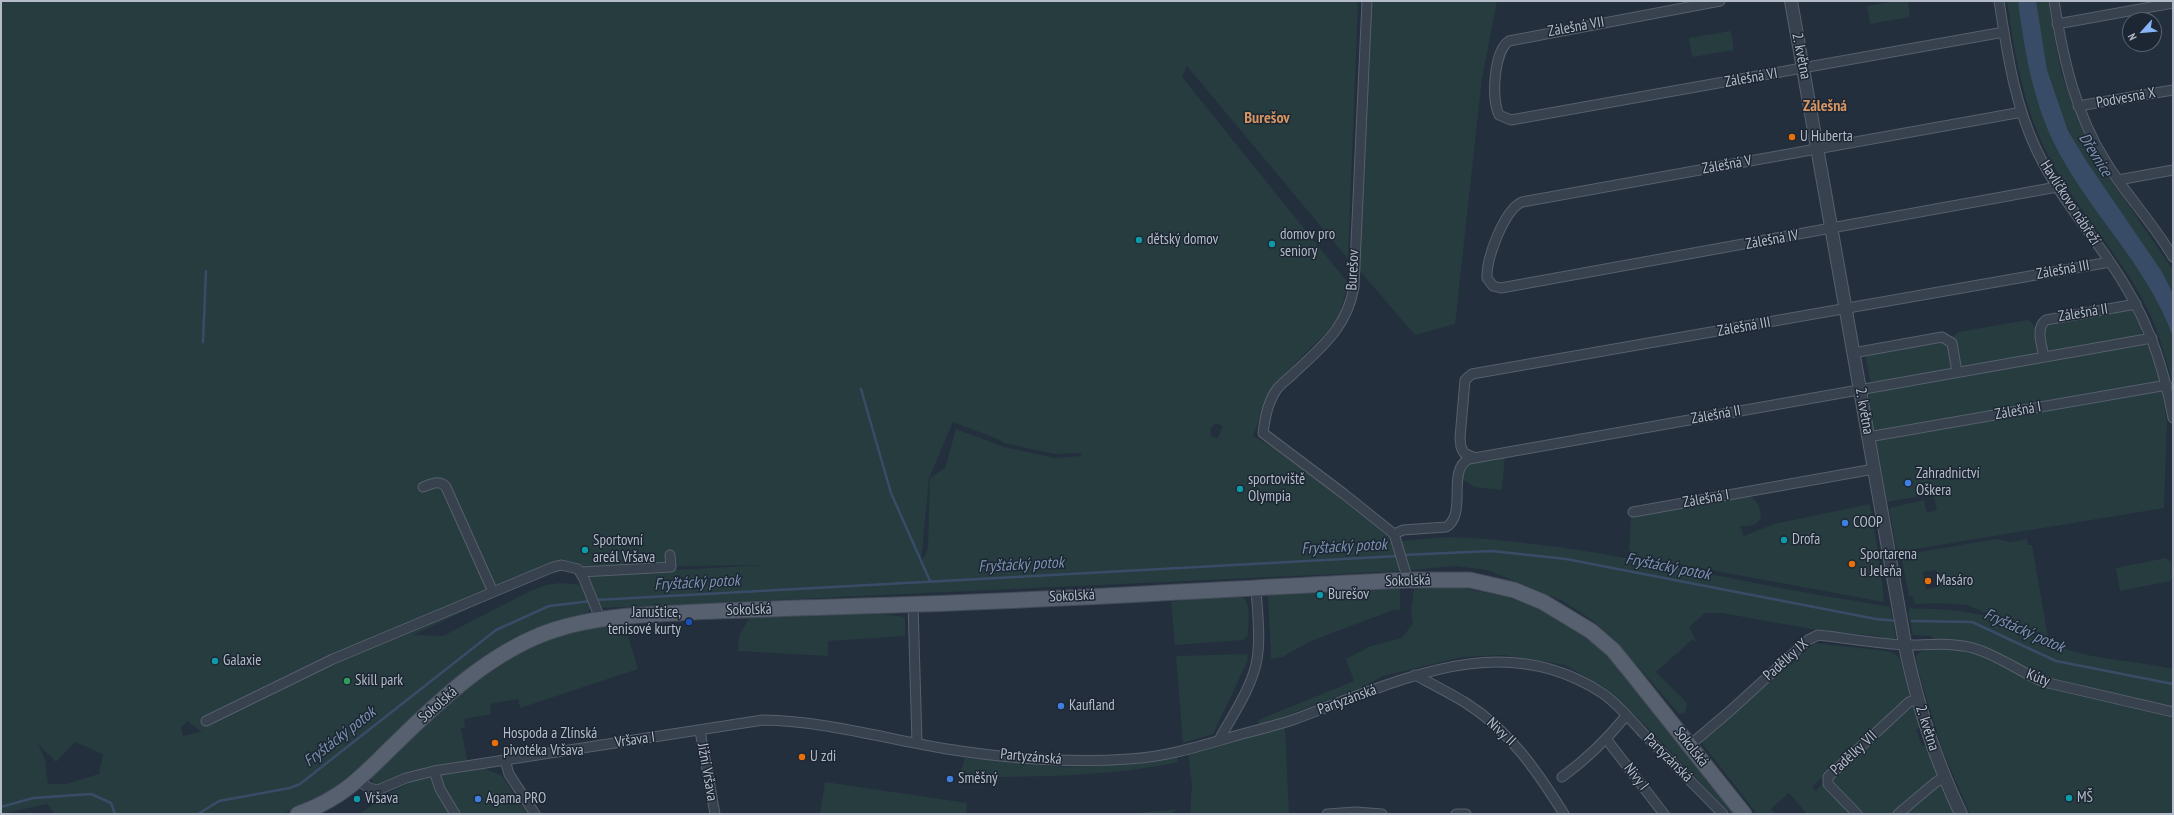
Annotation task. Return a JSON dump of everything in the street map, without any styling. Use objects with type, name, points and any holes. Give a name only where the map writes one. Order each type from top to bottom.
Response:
[{"type":"main road","name":"Sokolská","points":[[298,814],[332,800],[358,780],[399,740],[474,673],[517,645],[597,611],[738,610],[913,604],[1256,587],[1407,575],[1483,582],[1528,595],[1566,615],[1591,631],[1612,650],[1744,814]]},
{"type":"street","name":"Burešov","points":[[1367,1],[1354,287],[1351,302],[1341,324],[1324,346],[1275,391],[1267,408],[1263,433],[1344,494],[1396,538]]},
{"type":"street","name":"Zálešná VII","points":[[1499,114],[1496,89],[1497,59],[1503,47],[1509,41],[1720,1]]},
{"type":"street","name":"2. května","points":[[1791,1],[1904,640],[1918,699],[1945,777],[1961,814]]},
{"type":"street","name":"Havlíčkovo nábřeží","points":[[1999,1],[2010,75],[2036,150],[2057,187],[2110,262],[2136,304],[2152,338],[2167,385],[2173,418]]},
{"type":"street","points":[[2054,1],[2066,71],[2078,106],[2096,144],[2118,180],[2172,254]]},
{"type":"street","points":[[2057,24],[2173,3]]},
{"type":"street","name":"Zálešná VI","points":[[1499,114],[1511,120],[1804,69],[2004,32]]},
{"type":"street","name":"Podvesná X","points":[[2078,106],[2173,90]]},
{"type":"street","name":"Zálešná V","points":[[1488,282],[1486,273],[1495,242],[1515,207],[1522,202],[2022,112]]},
{"type":"street","points":[[2118,180],[2173,170]]},
{"type":"street","name":"Zálešná IV","points":[[1488,282],[1493,286],[1501,288],[2057,187]]},
{"type":"street","name":"Zálešná III","points":[[1475,458],[1464,453],[1460,442],[1465,380],[1470,375],[2110,262]]},
{"type":"street","name":"Zálešná II","points":[[2044,357],[2039,330],[2041,323],[2046,320],[2136,304]]},
{"type":"street","points":[[1853,352],[1942,337],[1952,342],[1958,372]]},
{"type":"street","name":"Zálešná II","points":[[1475,458],[2152,338]]},
{"type":"street","name":"Zálešná I","points":[[1868,437],[2167,385]]},
{"type":"street","points":[[1407,575],[1396,538],[1404,530],[1446,527],[1451,523],[1455,516],[1459,471],[1463,463],[1475,458]]},
{"type":"street","name":"Zálešná I","points":[[1632,512],[1874,469]]},
{"type":"street","points":[[423,487],[439,482],[444,483],[493,592]]},
{"type":"street","points":[[580,572],[671,567],[670,555]]},
{"type":"street","points":[[206,721],[334,659],[553,567],[569,566],[578,569],[597,611]]},
{"type":"street","points":[[1219,740],[1239,703],[1256,664],[1258,644],[1256,587]]},
{"type":"street","points":[[913,604],[917,743]]},
{"type":"street","name":"Padělky IX","points":[[1690,745],[1812,637],[1904,640]]},
{"type":"street","name":"Kúty","points":[[1904,640],[1972,648],[1991,655],[2029,676],[2044,682],[2173,712]]},
{"type":"street","name":"Partyzánská","points":[[917,743],[975,752],[1082,760],[1132,759],[1159,755],[1292,720],[1415,675],[1459,664],[1500,662],[1542,666],[1580,680],[1604,694],[1723,814]]},
{"type":"street","name":"Nivy II","points":[[1415,675],[1466,703],[1492,722],[1513,742],[1541,776],[1564,814]]},
{"type":"street","name":"Padělky VII","points":[[1857,814],[1830,785],[1828,777],[1909,702],[1918,699]]},
{"type":"street","points":[[1562,777],[1607,740],[1626,716]]},
{"type":"street","name":"Vršava I","points":[[358,780],[371,790],[378,790],[406,778],[434,771],[700,731],[763,720],[782,720],[833,726],[917,743]]},
{"type":"street","name":"Jižní Vršava","points":[[700,731],[714,814]]},
{"type":"street","name":"Nivy I","points":[[1607,740],[1664,814]]},
{"type":"street","points":[[505,760],[509,774],[535,814]]},
{"type":"street","points":[[434,771],[440,788],[455,814]]},
{"type":"street","points":[[1898,814],[1936,782],[1945,777]]},
{"type":"street","points":[[1327,814],[1356,812],[1382,814]]},
{"type":"street","points":[[1456,814],[1466,814]]},
{"type":"green space","points":[[1,1],[1358,1],[1348,259],[1187,66],[1182,77],[1348,283],[1340,314],[1327,332],[1274,384],[1253,436],[1289,456],[1393,541],[1402,571],[602,608],[587,575],[765,565],[588,567],[567,570],[532,579],[413,635],[443,636],[530,591],[546,585],[561,583],[583,585],[592,606],[588,612],[548,624],[513,642],[392,738],[331,791],[304,805],[282,814],[55,814],[43,798],[47,804],[1,814]],"holes":[[[953,422],[998,439],[1004,443],[1055,454],[1081,453],[1081,456],[1055,458],[1004,447],[956,429],[945,468],[930,478],[928,549],[921,562],[929,478]],[[1215,423],[1223,426],[1218,438],[1226,441],[1210,436],[1210,430]],[[187,721],[202,732],[183,736],[181,728]],[[75,742],[103,754],[99,774],[66,784],[48,784],[45,760],[38,744],[56,762]]]},
{"type":"green space","points":[[1370,1],[1497,1],[1482,78],[1455,324],[1415,335],[1359,270]]},
{"type":"green space","points":[[1897,1],[1908,1],[1910,17],[1870,24],[1867,6]]},
{"type":"green space","points":[[2007,1],[2048,1],[2061,73],[2087,140],[2100,164],[2173,270],[2173,387],[2160,338],[2148,310],[2125,270],[2059,175],[2039,137],[2021,80]]},
{"type":"green space","points":[[1731,31],[1734,50],[1692,57],[1689,38]]},
{"type":"green space","points":[[2133,309],[2142,326],[2141,335],[2134,338],[2049,352],[2047,350],[2044,324]]},
{"type":"green space","points":[[2028,320],[2036,329],[2038,337],[2039,349],[2034,355],[1961,367],[1958,364],[1953,337],[1958,332]]},
{"type":"green space","points":[[1943,341],[1949,344],[1953,367],[1951,369],[1871,384],[1865,354]]},
{"type":"green space","points":[[2145,344],[2151,349],[2160,380],[2167,422],[2164,508],[1897,552],[1889,508],[1924,500],[1927,513],[1937,510],[1933,494],[1887,502],[1868,392]]},
{"type":"green space","points":[[1505,455],[1502,490],[1475,487],[1462,479],[1463,467],[1472,461]]},
{"type":"green space","points":[[1748,495],[1756,501],[1761,515],[1758,522],[1753,525],[1740,526],[1744,536],[1774,524],[1870,504],[1881,570],[1884,602],[1629,555],[1631,514]]},
{"type":"green space","points":[[1448,537],[1536,544],[1580,550],[1890,607],[1896,638],[1887,640],[1879,636],[1817,630],[1722,613],[1705,613],[1689,627],[1698,644],[1693,639],[1656,672],[1687,703],[1685,713],[1679,714],[1618,643],[1592,620],[1563,601],[1487,570],[1455,566],[1411,570],[1401,541]]},
{"type":"green space","points":[[1996,539],[2010,542],[2027,539],[2028,545],[2032,545],[2048,637],[1967,605],[1938,603],[1915,604],[1912,596],[1909,596],[1901,555]],"holes":[[[1936,570],[1937,573],[1939,573],[1941,585],[1926,590],[1923,572]]]},
{"type":"green space","points":[[2166,558],[2171,562],[2172,578],[2170,581],[2120,591],[2116,568]]},
{"type":"green space","points":[[1400,587],[1400,610],[1393,610],[1311,641],[1282,657],[1271,659],[1268,594]]},
{"type":"green space","points":[[1460,588],[1508,597],[1551,614],[1587,635],[1615,664],[1736,814],[1731,814],[1646,726],[1606,688],[1565,665],[1503,655],[1462,657],[1383,676],[1362,688],[1260,725],[1258,721],[1270,715],[1354,681],[1346,659],[1371,646],[1402,638],[1413,623],[1411,611],[1414,589]]},
{"type":"green space","points":[[1239,594],[1246,602],[1249,613],[1248,635],[1244,640],[1175,645],[1171,602]]},
{"type":"green space","points":[[1910,607],[1914,609],[1947,610],[1980,615],[2001,621],[2048,643],[2078,653],[2173,669],[2173,708],[2130,697],[2053,682],[2002,657],[1935,640],[1931,636],[1913,635],[1908,612]]},
{"type":"green space","points":[[884,614],[905,617],[905,636],[828,641],[828,656],[738,651],[739,635],[750,617]]},
{"type":"green space","points":[[624,623],[638,669],[520,708],[518,699],[490,704],[491,714],[464,719],[465,728],[461,728],[467,760],[429,768],[378,785],[373,783],[371,777],[404,742],[490,670],[506,660],[546,640],[597,625]]},
{"type":"green space","points":[[1815,643],[1885,651],[1894,653],[1900,659],[1910,697],[1812,787],[1815,791],[1908,706],[1913,705],[1920,728],[1916,729],[1922,746],[1926,745],[1937,775],[1895,814],[1807,814],[1789,793],[1771,809],[1776,814],[1757,814],[1701,742]]},
{"type":"green space","points":[[1931,647],[1974,652],[2010,669],[2173,718],[2173,814],[1970,814],[1942,749],[1918,670],[1917,654]]},
{"type":"green space","points":[[1247,654],[1248,660],[1213,734],[1183,743],[1176,656]]},
{"type":"green space","points":[[1285,728],[1289,814],[1190,814],[1192,785],[1188,753]]},
{"type":"green space","points":[[1177,757],[1178,762],[1124,771],[1042,776],[959,777],[965,758],[1064,767],[1141,763]]},
{"type":"green space","points":[[484,768],[502,776],[528,814],[360,814],[387,794],[415,780]]},
{"type":"green space","points":[[1940,781],[1954,814],[1903,814]]},
{"type":"green space","points":[[825,782],[967,803],[966,814],[820,814]]},
{"type":"green space","points":[[1178,809],[1170,814],[1130,814]]},
{"type":"water","points":[[2018,1],[2036,1],[2047,70],[2068,131],[2087,162],[2162,272],[2173,294],[2173,337],[2162,310],[2148,285],[2081,189],[2052,139],[2034,88],[2023,36]]},
{"type":"waterway","points":[[203,342],[206,271]]},
{"type":"waterway","points":[[861,389],[891,493],[930,581]]},
{"type":"waterway","name":"Fryštácký potok","points":[[1403,555],[1492,551],[1566,559],[1876,619],[1897,621]]},
{"type":"waterway","name":"Fryštácký potok","points":[[596,600],[1398,556]]},
{"type":"waterway","name":"Fryštácký potok","points":[[198,814],[219,801],[290,788],[300,784],[496,630],[549,606],[591,601]]},
{"type":"waterway","name":"Fryštácký potok","points":[[1912,621],[1972,622],[2056,661],[2173,684]]},
{"type":"waterway","name":"Fryštácký potok","points":[[1,807],[33,798],[91,794],[111,803],[115,814]]},
{"type":"place","name":"U Huberta","points":[[1792,137]]},
{"type":"place","name":"dětský domov","points":[[1139,240]]},
{"type":"place","name":"domov pro seniory","points":[[1272,244]]},
{"type":"place","name":"Zahradnictví Oškera","points":[[1908,483]]},
{"type":"place","name":"sportoviště Olympia","points":[[1240,489]]},
{"type":"place","name":"COOP","points":[[1845,523]]},
{"type":"place","name":"Drofa","points":[[1784,540]]},
{"type":"place","name":"Sportovní areál Vršava","points":[[585,550]]},
{"type":"place","name":"Sportarena u Jeleňa","points":[[1852,564]]},
{"type":"place","name":"Masáro","points":[[1928,581]]},
{"type":"place","name":"Burešov","points":[[1320,595]]},
{"type":"place","name":"Januštice, tenisové kurty","points":[[689,622]]},
{"type":"place","name":"Galaxie","points":[[215,661]]},
{"type":"place","name":"Skill park","points":[[347,681]]},
{"type":"place","name":"Kaufland","points":[[1061,706]]},
{"type":"place","name":"Hospoda a Zlínská pivotéka Vršava","points":[[495,743]]},
{"type":"place","name":"U zdi","points":[[802,757]]},
{"type":"place","name":"Směšný","points":[[950,779]]},
{"type":"place","name":"MŠ","points":[[2069,798]]},
{"type":"place","name":"Vršava","points":[[357,799]]},
{"type":"place","name":"Agama PRO","points":[[478,799]]},
{"type":"district","name":"Zálešná","points":[[1825,106]]},
{"type":"district","name":"Burešov","points":[[1267,118]]},
{"type":"water label","name":"Dřevnice","points":[[2095,155]]}]
